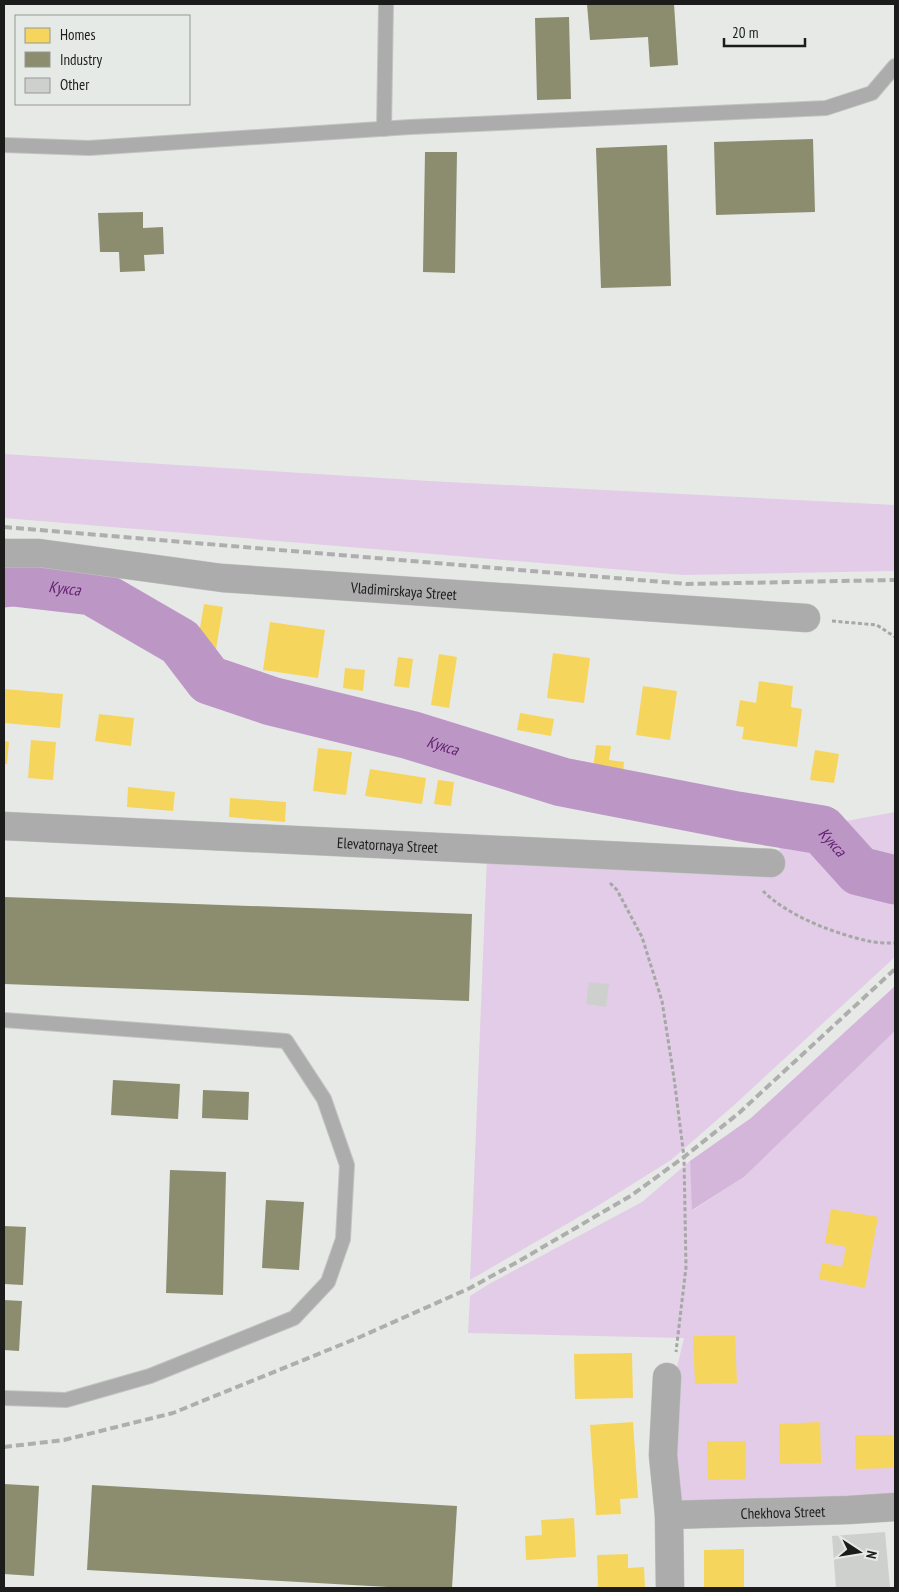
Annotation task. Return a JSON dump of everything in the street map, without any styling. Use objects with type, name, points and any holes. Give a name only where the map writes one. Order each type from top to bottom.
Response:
[{"type":"street","name":"Vladimirskaya Street","points":[[4,553],[39,553],[222,578],[806,618]]},
{"type":"street","name":"Elevatornaya Street","points":[[4,826],[771,862]]},
{"type":"street","points":[[667,1377],[663,1456],[669,1515],[670,1588]]},
{"type":"street","name":"Chekhova Street","points":[[669,1515],[848,1510],[895,1506]]},
{"type":"lane","points":[[384,129],[386,4]]},
{"type":"lane","points":[[4,145],[89,148],[384,129],[826,108],[872,93],[895,66]]},
{"type":"lane","points":[[4,1020],[286,1041],[324,1099],[347,1165],[343,1238],[328,1282],[294,1318],[150,1376],[66,1400],[4,1398]]},
{"type":"path","points":[[806,618],[877,625],[895,638]]},
{"type":"path","points":[[576,852],[617,890],[642,937],[662,1001],[684,1157],[686,1267],[675,1356],[667,1377]]},
{"type":"path","points":[[762,890],[775,903],[819,925],[870,942],[895,943]]},
{"type":"shaded area","points":[[4,454],[429,481],[895,505],[895,571],[684,575],[4,518]]},
{"type":"shaded area","points":[[895,812],[895,864],[861,861],[830,824]]},
{"type":"shaded area","points":[[782,840],[822,849],[845,876],[895,891],[895,957],[733,1106],[671,1160],[591,1210],[470,1280],[487,856],[773,872]]},
{"type":"shaded area","points":[[895,986],[895,1031],[744,1177],[692,1210],[690,1161],[751,1118]]},
{"type":"shaded area","points":[[895,1031],[895,1498],[677,1505],[673,1384],[684,1338],[468,1333],[470,1296],[642,1202],[690,1161],[693,1210],[744,1177]]},
{"type":"building: Homes","points":[[204,604],[223,607],[215,655],[196,652]]},
{"type":"building: Homes","points":[[270,622],[325,630],[318,678],[263,670]]},
{"type":"building: Homes","points":[[553,653],[590,658],[584,703],[547,698]]},
{"type":"building: Homes","points":[[439,654],[457,657],[449,708],[431,705]]},
{"type":"building: Homes","points":[[398,657],[413,659],[409,688],[394,686]]},
{"type":"building: Homes","points":[[345,668],[365,670],[363,691],[343,688]]},
{"type":"building: Homes","points":[[759,681],[793,686],[791,707],[802,709],[797,747],[742,739],[744,727],[736,726],[740,700],[756,703]]},
{"type":"building: Homes","points":[[643,686],[677,691],[670,740],[636,735]]},
{"type":"building: Homes","points":[[4,689],[63,694],[60,728],[4,723]]},
{"type":"building: Homes","points":[[520,713],[554,719],[551,736],[517,730]]},
{"type":"building: Homes","points":[[99,714],[134,718],[131,746],[95,741]]},
{"type":"building: Homes","points":[[31,740],[56,742],[53,780],[28,778]]},
{"type":"building: Homes","points":[[4,741],[9,742],[7,764],[4,764]]},
{"type":"building: Homes","points":[[596,745],[611,746],[609,760],[624,762],[623,773],[593,769]]},
{"type":"building: Homes","points":[[318,748],[352,752],[346,795],[313,791]]},
{"type":"building: Homes","points":[[815,750],[839,754],[834,783],[810,780]]},
{"type":"building: Homes","points":[[370,769],[426,778],[422,804],[365,796]]},
{"type":"building: Homes","points":[[438,780],[454,782],[451,806],[434,804]]},
{"type":"building: Homes","points":[[128,787],[175,792],[173,811],[127,807]]},
{"type":"building: Homes","points":[[230,798],[286,802],[285,822],[229,817]]},
{"type":"building: Homes","points":[[831,1209],[878,1217],[865,1288],[819,1279],[822,1263],[842,1267],[846,1247],[825,1243]]},
{"type":"building: Homes","points":[[735,1335],[737,1383],[695,1384],[693,1336]]},
{"type":"building: Homes","points":[[632,1353],[633,1398],[575,1399],[574,1354]]},
{"type":"building: Homes","points":[[633,1422],[638,1498],[620,1499],[621,1514],[596,1515],[590,1425]]},
{"type":"building: Homes","points":[[820,1422],[821,1463],[780,1464],[779,1424]]},
{"type":"building: Homes","points":[[855,1435],[893,1435],[893,1468],[856,1469]]},
{"type":"building: Homes","points":[[707,1441],[746,1441],[746,1479],[708,1480]]},
{"type":"building: Homes","points":[[574,1518],[576,1557],[526,1560],[525,1536],[542,1535],[541,1520]]},
{"type":"building: Homes","points":[[744,1549],[744,1588],[704,1588],[704,1550]]},
{"type":"building: Homes","points":[[628,1554],[628,1568],[644,1567],[645,1588],[598,1588],[597,1555]]},
{"type":"building: Industry","points":[[587,4],[674,4],[678,65],[650,67],[648,37],[590,40]]},
{"type":"building: Industry","points":[[569,17],[571,99],[537,100],[535,18]]},
{"type":"building: Industry","points":[[813,139],[815,212],[716,215],[714,142]]},
{"type":"building: Industry","points":[[667,145],[671,286],[601,288],[596,148]]},
{"type":"building: Industry","points":[[425,152],[457,152],[455,273],[423,272]]},
{"type":"building: Industry","points":[[143,212],[143,228],[163,227],[164,254],[144,255],[145,271],[120,272],[119,252],[100,252],[98,213]]},
{"type":"building: Industry","points":[[4,897],[472,914],[469,1001],[4,984]]},
{"type":"building: Industry","points":[[113,1080],[180,1084],[178,1119],[111,1115]]},
{"type":"building: Industry","points":[[203,1090],[249,1092],[248,1120],[202,1118]]},
{"type":"building: Industry","points":[[170,1170],[226,1172],[223,1295],[166,1293]]},
{"type":"building: Industry","points":[[266,1200],[304,1202],[299,1270],[262,1268]]},
{"type":"building: Industry","points":[[4,1226],[26,1227],[23,1285],[4,1284]]},
{"type":"building: Industry","points":[[4,1300],[22,1301],[19,1351],[4,1350]]},
{"type":"building: Industry","points":[[4,1484],[39,1486],[34,1576],[4,1574]]},
{"type":"building: Industry","points":[[92,1485],[457,1506],[452,1588],[406,1588],[87,1570]]},
{"type":"building: Other","points":[[589,982],[609,984],[606,1007],[586,1004]]},
{"type":"building: Other","points":[[885,1532],[890,1588],[836,1588],[832,1536]]},
{"type":"waterway","name":"Кукса","points":[[4,583],[13,582],[92,591],[180,642],[209,680],[271,701],[410,735],[562,782],[737,816],[822,830],[859,871],[895,880]]},
{"type":"railway","points":[[4,527],[687,584],[895,580]]},
{"type":"railway","points":[[4,1447],[64,1440],[173,1413],[360,1337],[470,1288],[632,1195],[684,1157],[739,1113],[895,969]]}]
